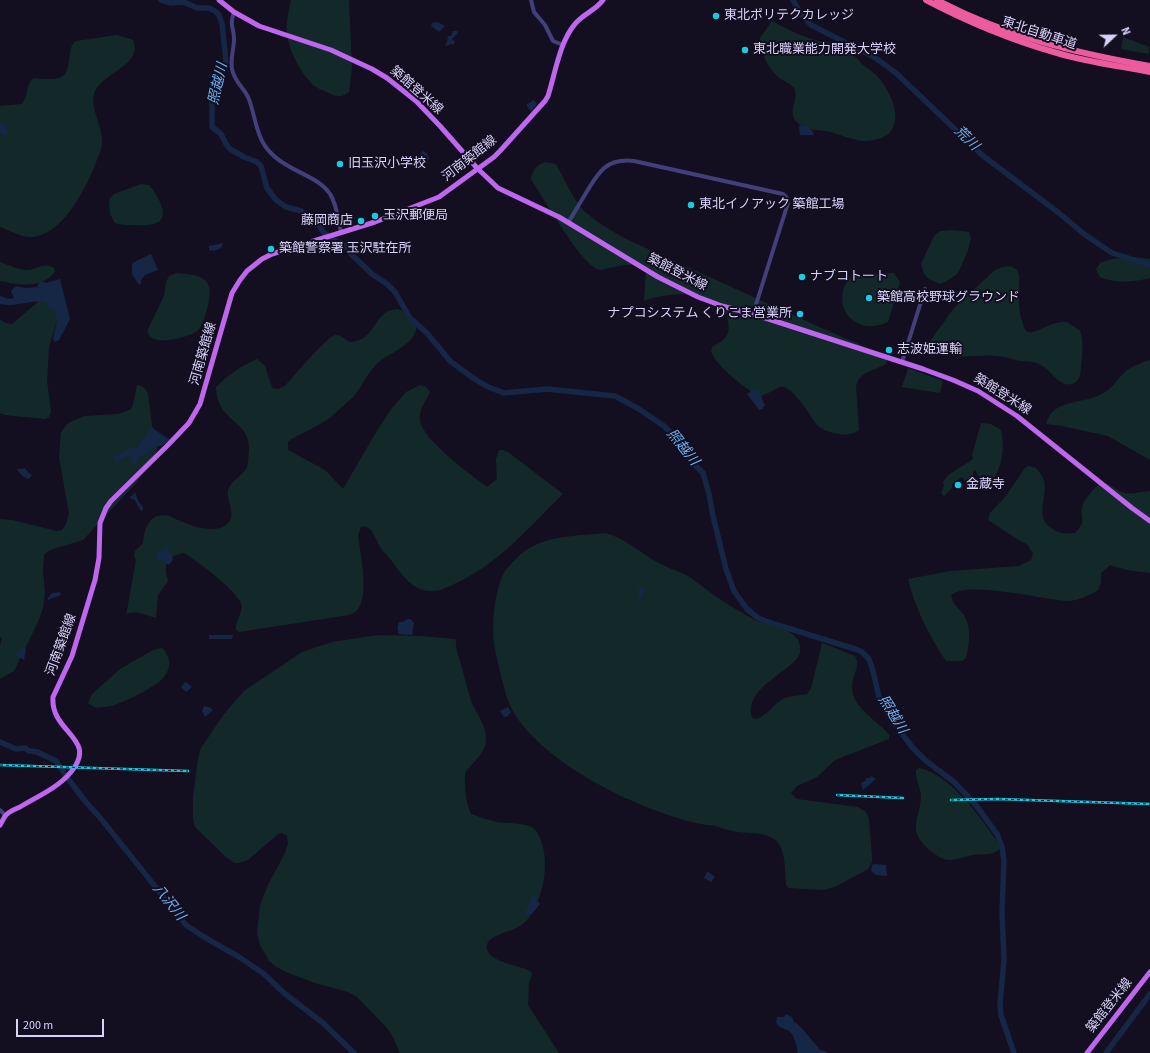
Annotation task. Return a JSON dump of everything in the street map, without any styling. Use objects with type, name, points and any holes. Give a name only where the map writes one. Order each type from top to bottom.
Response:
[{"type":"highway","name":"東北自動車道","points":[[926,0],[972,23],[1029,44],[1086,60],[1150,72]]},
{"type":"highway","name":"東北自動車道","points":[[937,0],[974,18],[1031,40],[1087,55],[1150,66]]},
{"type":"main road","name":"築館登米線","points":[[219,0],[234,12],[260,26],[345,56],[387,78],[416,101],[440,126],[476,168],[498,188],[541,208],[568,223],[681,290],[722,306],[753,314],[902,362],[953,380],[978,391],[1017,416],[1150,521]]},
{"type":"main road","name":"河南築館線","points":[[5,815],[66,777],[78,762],[80,750],[78,744],[56,715],[53,697],[72,656],[95,580],[99,558],[100,523],[106,508],[111,501],[168,445],[195,414],[200,404],[232,293],[243,275],[255,264],[272,254],[429,202],[500,151],[548,96],[568,33],[580,19],[604,0]]},
{"type":"main road","points":[[0,825],[5,815]]},
{"type":"main road","name":"築館登米線","points":[[1087,1053],[1150,972]]},
{"type":"street","points":[[531,0],[534,12],[545,25],[553,41],[563,45]]},
{"type":"street","points":[[234,12],[231,26],[234,40],[232,68],[236,81],[240,87],[244,89],[248,98],[258,133],[265,145],[276,157],[285,164],[310,177],[328,192],[333,200],[339,233]]},
{"type":"street","points":[[568,223],[597,174],[609,164],[617,161],[634,161],[783,194],[787,198],[788,203],[753,314]]},
{"type":"street","points":[[902,362],[925,289]]},
{"type":"street","points":[[0,810],[5,815]]},
{"type":"green space","points":[[291,0],[349,0],[352,67],[349,92],[346,94],[336,96],[313,85],[298,64],[289,46],[287,35],[287,20]]},
{"type":"green space","points":[[772,21],[807,37],[822,42],[843,46],[877,76],[891,97],[895,111],[894,125],[891,131],[878,139],[863,141],[851,139],[831,132],[809,129],[797,122],[793,113],[796,95],[795,90],[773,72],[767,63],[762,48],[760,38]]},
{"type":"green space","points":[[117,35],[133,40],[135,49],[133,56],[127,63],[98,86],[94,94],[93,100],[101,132],[102,145],[91,175],[79,198],[62,220],[43,234],[29,237],[0,227],[0,106],[22,104],[26,98],[29,84],[34,78],[51,79],[60,78],[63,76],[69,63],[71,48],[76,41]]},
{"type":"green space","points":[[1123,37],[1149,47],[1149,54],[1121,49]]},
{"type":"green space","points":[[546,162],[556,164],[574,198],[583,210],[599,223],[624,238],[877,352],[887,359],[887,363],[883,366],[861,377],[856,386],[859,430],[854,433],[844,435],[827,431],[818,426],[801,402],[790,390],[785,387],[780,387],[760,396],[747,388],[725,370],[718,363],[711,351],[713,346],[727,336],[729,328],[726,311],[695,296],[682,294],[669,295],[644,301],[646,272],[643,268],[625,265],[600,270],[592,266],[583,257],[564,231],[532,181],[531,178],[536,167]]},
{"type":"green space","points":[[141,184],[149,185],[155,192],[163,213],[160,221],[152,224],[138,225],[115,223],[110,214],[109,200],[114,194]]},
{"type":"green space","points":[[951,230],[969,232],[971,238],[968,250],[959,271],[956,275],[940,284],[929,279],[924,274],[921,264],[934,236],[940,231]]},
{"type":"green space","points":[[1133,257],[1150,259],[1150,278],[1138,281],[1112,281],[1100,277],[1096,269],[1100,263],[1112,259]]},
{"type":"green space","points":[[0,262],[25,270],[50,266],[54,268],[55,272],[43,281],[37,283],[22,284],[0,281]]},
{"type":"green space","points":[[1010,266],[1017,270],[1019,275],[1020,316],[1025,329],[1028,332],[1061,322],[1066,322],[1080,331],[1082,353],[1081,367],[1077,382],[1072,384],[1063,383],[1043,366],[1035,362],[989,355],[953,356],[944,354],[931,344],[931,340],[954,308],[995,270]]},
{"type":"green space","points":[[176,273],[200,277],[205,280],[208,285],[210,291],[204,321],[197,331],[192,334],[177,339],[153,339],[149,335],[148,329],[164,296],[166,282],[169,276]]},
{"type":"green space","name":"築館高校野球グラウンド","points":[[894,273],[900,282],[888,322],[877,326],[866,326],[857,323],[851,318],[843,305],[842,297],[847,282],[853,275]]},
{"type":"green space","points":[[46,295],[61,308],[49,347],[47,381],[51,411],[49,417],[45,419],[5,415],[0,413],[0,319],[5,323],[12,324]]},
{"type":"green space","points":[[397,309],[403,311],[416,324],[416,330],[413,336],[404,346],[380,361],[354,396],[331,417],[290,440],[288,442],[288,450],[325,470],[343,489],[392,408],[406,392],[420,385],[426,387],[430,392],[420,413],[420,421],[423,429],[429,438],[449,457],[487,487],[497,479],[496,459],[499,450],[503,450],[508,452],[563,494],[498,557],[468,577],[440,590],[426,591],[414,586],[401,573],[380,547],[371,531],[367,527],[361,527],[358,535],[364,585],[363,595],[357,610],[349,615],[239,632],[236,630],[236,627],[242,607],[240,601],[217,577],[184,553],[173,556],[167,562],[166,570],[168,581],[158,595],[156,618],[136,612],[128,613],[126,616],[136,560],[134,557],[135,551],[143,543],[144,534],[148,524],[154,518],[166,515],[190,525],[211,529],[224,526],[231,519],[232,515],[228,498],[228,490],[232,483],[247,467],[249,444],[245,432],[222,408],[218,399],[216,387],[235,371],[257,359],[265,366],[272,388],[278,389],[285,386],[326,341],[336,335],[350,342],[362,339],[370,332],[384,314]]},
{"type":"green space","points":[[1150,360],[1150,460],[1108,436],[1046,424],[1049,416],[1054,410],[1061,406],[1093,398],[1104,393],[1127,370]]},
{"type":"green space","points":[[908,368],[943,381],[940,393],[902,387]]},
{"type":"green space","points":[[137,385],[147,390],[148,394],[152,425],[158,447],[153,460],[136,483],[83,540],[53,549],[44,555],[43,571],[45,593],[43,608],[38,622],[14,671],[0,679],[0,646],[2,639],[0,637],[0,519],[12,520],[57,531],[62,530],[66,524],[69,514],[59,457],[61,432],[68,423],[85,416],[118,414],[131,409]]},
{"type":"green space","points":[[981,423],[991,424],[1001,430],[1003,444],[1002,457],[992,482],[983,484],[975,470],[973,472],[973,482],[969,485],[962,477],[952,484],[952,488],[944,496],[941,493],[944,486],[943,482],[947,476],[973,459],[972,455]]},
{"type":"green space","points":[[1028,466],[1036,468],[1043,479],[1045,487],[1042,513],[1043,518],[1051,528],[1063,533],[1075,533],[1079,528],[1082,521],[1083,504],[1099,484],[1106,483],[1121,492],[1128,493],[1150,491],[1150,573],[1127,570],[1110,565],[1101,573],[1101,582],[1098,590],[1084,597],[1071,601],[987,590],[971,589],[958,591],[951,596],[956,606],[963,614],[969,627],[968,648],[966,658],[962,661],[946,661],[923,622],[914,601],[908,579],[951,571],[1019,566],[1031,560],[1033,554],[1028,545],[988,520],[990,513],[1006,496],[1025,468]]},
{"type":"green space","points":[[605,533],[625,541],[659,563],[688,576],[731,606],[752,618],[782,629],[797,639],[800,645],[800,652],[797,659],[762,688],[755,696],[751,706],[752,717],[754,719],[765,715],[783,699],[807,694],[811,689],[822,643],[855,656],[857,664],[852,685],[854,696],[862,709],[889,735],[889,739],[835,760],[817,777],[797,786],[791,793],[797,799],[858,807],[866,812],[869,819],[872,857],[872,862],[868,869],[837,886],[823,890],[788,888],[786,885],[785,867],[781,847],[778,842],[770,836],[726,830],[716,826],[695,823],[644,806],[619,795],[569,766],[547,750],[528,732],[511,707],[495,649],[493,621],[495,601],[503,575],[509,566],[521,554],[540,543],[572,536]]},
{"type":"green space","points":[[378,635],[455,639],[456,650],[471,701],[483,724],[486,735],[483,750],[465,773],[466,799],[471,814],[497,822],[530,826],[537,832],[544,850],[544,881],[538,902],[533,911],[528,919],[520,926],[491,939],[488,943],[487,949],[494,958],[531,972],[532,975],[529,982],[528,1005],[559,1053],[400,1053],[392,1035],[386,1027],[357,997],[348,992],[315,983],[286,972],[269,961],[260,945],[257,934],[260,905],[268,885],[285,853],[288,843],[287,836],[282,833],[278,834],[248,860],[235,863],[227,858],[195,827],[193,819],[193,797],[198,758],[201,748],[224,714],[244,691],[302,652],[332,642]]},
{"type":"green space","points":[[162,648],[167,655],[169,666],[166,674],[159,682],[139,694],[111,706],[96,708],[88,703],[92,694],[120,669],[153,650]]},
{"type":"green space","points":[[919,768],[931,772],[942,779],[964,798],[998,843],[1000,848],[997,851],[990,854],[972,855],[951,860],[935,854],[924,845],[917,835],[916,830],[916,821],[921,797],[916,773],[916,770]]},
{"type":"water","points":[[438,22],[445,26],[439,32],[431,26],[432,23]]},
{"type":"water","points":[[453,31],[457,31],[458,33],[452,39],[455,42],[453,45],[451,44],[446,46],[448,36],[451,36]]},
{"type":"water","points":[[534,100],[537,104],[531,112],[527,104]]},
{"type":"water","points":[[0,124],[5,124],[8,133],[6,135],[2,135],[0,131]]},
{"type":"water","points":[[807,125],[814,135],[800,135],[799,126]]},
{"type":"water","points":[[423,151],[427,153],[429,158],[427,163],[419,161],[420,154]]},
{"type":"water","points":[[223,243],[221,248],[214,251],[209,250],[209,246]]},
{"type":"water","points":[[151,254],[158,270],[145,275],[141,280],[141,284],[139,285],[132,274],[132,264]]},
{"type":"water","points":[[60,279],[70,319],[59,340],[55,342],[53,339],[57,321],[55,310],[49,308],[45,302],[39,301],[11,305],[0,304],[0,296],[9,299],[14,298],[11,291],[16,286],[26,288],[39,287],[37,286],[40,281],[46,283]]},
{"type":"water","points":[[753,389],[757,389],[759,391],[765,406],[763,409],[759,410],[747,394]]},
{"type":"water","points":[[151,427],[170,440],[161,446],[156,446],[145,455],[139,456],[135,465],[133,466],[131,456],[128,456],[116,463],[113,457],[132,447],[138,447]]},
{"type":"water","points":[[25,468],[32,475],[29,479],[25,478],[17,469]]},
{"type":"water","points":[[135,492],[138,501],[143,507],[143,510],[141,511],[134,499],[133,500],[129,497]]},
{"type":"water","points":[[167,546],[173,559],[169,565],[156,557],[157,552],[165,549]]},
{"type":"water","points":[[639,587],[645,588],[643,596],[639,600],[637,599],[640,593]]},
{"type":"water","points":[[60,592],[61,595],[48,600],[52,593]]},
{"type":"water","points":[[410,619],[414,623],[412,635],[399,634],[399,622],[403,622]]},
{"type":"water","points":[[209,635],[233,635],[232,639],[209,639]]},
{"type":"water","points":[[24,648],[26,649],[24,660],[15,655],[15,652]]},
{"type":"water","points":[[186,682],[192,687],[186,692],[181,687]]},
{"type":"water","points":[[204,706],[213,710],[205,717],[202,711]]},
{"type":"water","points":[[508,707],[511,712],[508,716],[504,717],[500,711]]},
{"type":"water","points":[[871,776],[876,779],[863,790],[861,783],[866,780],[866,778],[870,778]]},
{"type":"water","points":[[872,865],[886,865],[887,876],[876,875],[871,871]]},
{"type":"water","points":[[707,872],[715,877],[711,882],[704,878]]},
{"type":"water","points":[[537,894],[536,900],[540,904],[532,914],[526,915],[524,913],[528,908],[531,898]]},
{"type":"water","points":[[786,1014],[792,1017],[794,1022],[803,1029],[819,1050],[828,1053],[798,1053],[792,1034],[779,1026],[776,1021],[777,1017],[784,1017]]},
{"type":"waterway","name":"照越川","points":[[161,0],[171,3],[184,2],[197,8],[209,8],[219,15],[222,24],[226,61],[212,101],[212,127],[221,134],[230,149],[257,162],[261,166],[267,188],[276,200],[286,207],[301,211],[320,226],[323,232],[345,246],[350,253],[372,274],[387,284],[395,292],[410,318],[427,333],[450,361],[488,387],[504,393],[547,389],[615,396],[639,409],[664,426],[676,438],[687,457],[703,473],[726,569],[734,591],[747,609],[758,618],[855,649],[862,652],[869,659],[879,697],[891,719],[912,747],[925,760],[954,782],[975,804],[997,834],[1002,847],[1004,861],[1002,912],[1004,959],[1000,1005],[1001,1015],[1014,1053]]},
{"type":"waterway","name":"荒川","points":[[793,0],[800,13],[811,25],[874,57],[896,73],[982,155],[1059,213],[1084,234],[1112,253],[1150,265]]},
{"type":"waterway","name":"八沢川","points":[[0,742],[16,749],[25,748],[29,751],[37,752],[56,761],[85,801],[186,925],[264,974],[284,993],[323,1023],[354,1053]]},
{"type":"waterway","name":"荒川","points":[[1106,1053],[1150,994]]},
{"type":"railway","points":[[0,765],[188,771]]},
{"type":"railway","points":[[837,795],[903,798]]},
{"type":"railway","points":[[951,800],[998,799],[1150,804]]},
{"type":"place","name":"東北ポリテクカレッジ","points":[[716,16]]},
{"type":"place","name":"東北職業能力開発大学校","points":[[745,50]]},
{"type":"place","name":"旧玉沢小学校","points":[[340,164]]},
{"type":"place","name":"東北イノアック 築館工場","points":[[691,205]]},
{"type":"place","name":"玉沢郵便局","points":[[375,216]]},
{"type":"place","name":"藤岡商店","points":[[361,221]]},
{"type":"place","name":"築館警察署 玉沢駐在所","points":[[271,249]]},
{"type":"place","name":"ナブコトート","points":[[802,277]]},
{"type":"place","name":"築館高校野球グラウンド","points":[[869,298]]},
{"type":"place","name":"ナプコシステム くりこま営業所","points":[[800,314]]},
{"type":"place","name":"志波姫運輸","points":[[889,350]]},
{"type":"place","name":"金蔵寺","points":[[958,485]]}]
